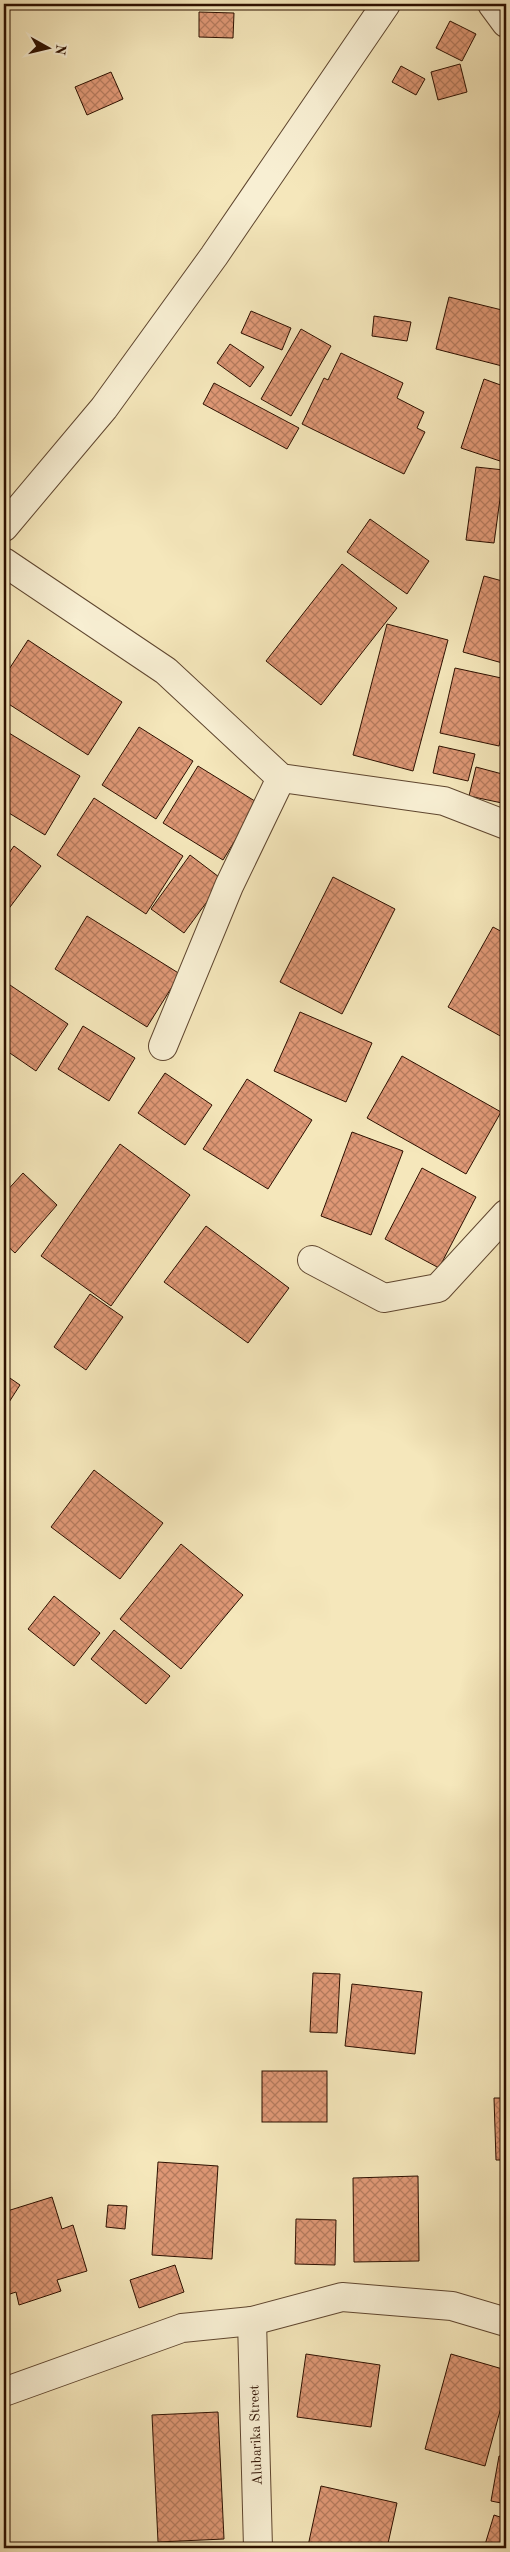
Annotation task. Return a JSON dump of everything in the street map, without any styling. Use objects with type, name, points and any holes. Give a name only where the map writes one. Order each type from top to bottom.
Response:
[{"type":"street","points":[[4,527],[104,408],[219,248],[386,4]]},
{"type":"street","points":[[492,4],[506,23]]},
{"type":"street","points":[[4,562],[166,671],[280,778],[444,801],[506,825]]},
{"type":"street","points":[[163,1046],[229,886],[280,778]]},
{"type":"street","points":[[312,1260],[384,1298],[438,1288],[506,1214]]},
{"type":"street","points":[[4,2392],[182,2328],[252,2321],[342,2297],[452,2306],[506,2322]]},
{"type":"street","name":"Alubarika Street","points":[[252,2321],[258,2548]]},
{"type":"building","points":[[199,12],[234,13],[233,38],[199,37]]},
{"type":"building","points":[[450,21],[476,34],[462,61],[436,48]]},
{"type":"building","points":[[460,64],[467,92],[438,100],[431,72]]},
{"type":"building","points":[[401,66],[425,79],[416,95],[392,82]]},
{"type":"building","points":[[111,72],[123,99],[87,115],[75,87]]},
{"type":"building","points":[[449,297],[506,311],[506,367],[436,349]]},
{"type":"building","points":[[251,311],[291,328],[282,350],[241,333]]},
{"type":"building","points":[[374,316],[411,322],[407,341],[372,336]]},
{"type":"building","points":[[301,329],[331,346],[291,416],[261,399]]},
{"type":"building","points":[[230,344],[264,367],[250,387],[217,363]]},
{"type":"building","points":[[341,353],[403,383],[397,398],[424,412],[417,428],[425,432],[404,474],[302,424],[324,378],[328,380]]},
{"type":"building","points":[[484,379],[506,387],[506,463],[461,448]]},
{"type":"building","points":[[214,383],[299,428],[287,449],[203,404]]},
{"type":"building","points":[[476,467],[504,470],[494,543],[466,540]]},
{"type":"building","points":[[370,519],[429,561],[407,594],[347,552]]},
{"type":"building","points":[[342,564],[397,608],[321,705],[266,661]]},
{"type":"building","points":[[484,576],[506,582],[506,664],[463,652]]},
{"type":"building","points":[[387,624],[448,640],[413,771],[353,755]]},
{"type":"building","points":[[28,640],[122,702],[88,755],[4,701],[4,677]]},
{"type":"building","points":[[455,668],[506,679],[506,714],[499,746],[440,733]]},
{"type":"building","points":[[139,727],[193,761],[156,819],[102,785]]},
{"type":"building","points":[[4,730],[80,776],[45,835],[4,810]]},
{"type":"building","points":[[439,746],[475,754],[468,781],[433,773]]},
{"type":"building","points":[[198,766],[258,803],[223,860],[163,823]]},
{"type":"building","points":[[476,767],[506,775],[502,803],[469,796]]},
{"type":"building","points":[[94,798],[183,856],[146,914],[57,855]]},
{"type":"building","points":[[14,846],[41,866],[4,915],[4,860]]},
{"type":"building","points":[[190,855],[223,880],[184,933],[151,909]]},
{"type":"building","points":[[333,877],[395,909],[342,1014],[280,982]]},
{"type":"building","points":[[87,916],[180,974],[147,1027],[55,969]]},
{"type":"building","points":[[493,927],[506,934],[506,1033],[504,1038],[448,1007]]},
{"type":"building","points":[[4,981],[68,1024],[36,1071],[4,1049]]},
{"type":"building","points":[[300,1012],[372,1043],[346,1102],[274,1071]]},
{"type":"building","points":[[83,1026],[135,1058],[109,1101],[58,1069]]},
{"type":"building","points":[[402,1056],[501,1112],[466,1174],[367,1118]]},
{"type":"building","points":[[165,1073],[212,1105],[185,1145],[138,1113]]},
{"type":"building","points":[[247,1079],[312,1120],[268,1189],[203,1149]]},
{"type":"building","points":[[352,1132],[403,1151],[371,1235],[321,1216]]},
{"type":"building","points":[[120,1144],[190,1195],[111,1306],[41,1256]]},
{"type":"building","points":[[422,1168],[476,1197],[439,1268],[385,1239]]},
{"type":"building","points":[[23,1173],[57,1205],[15,1253],[4,1243],[4,1194]]},
{"type":"building","points":[[206,1226],[289,1288],[248,1343],[164,1282]]},
{"type":"building","points":[[90,1294],[123,1317],[86,1370],[54,1347]]},
{"type":"building","points":[[4,1374],[20,1385],[4,1410]]},
{"type":"building","points":[[94,1470],[163,1523],[120,1579],[51,1527]]},
{"type":"building","points":[[181,1544],[243,1595],[181,1669],[120,1619]]},
{"type":"building","points":[[54,1596],[100,1633],[74,1666],[28,1629]]},
{"type":"building","points":[[114,1630],[170,1676],[146,1704],[91,1659]]},
{"type":"building","points":[[313,1973],[340,1974],[337,2033],[310,2032]]},
{"type":"building","points":[[352,1984],[422,1992],[415,2054],[345,2046]]},
{"type":"building","points":[[502,2025],[506,2025],[506,2088],[502,2088]]},
{"type":"building","points":[[262,2071],[327,2071],[327,2122],[262,2122]]},
{"type":"building","points":[[494,2098],[506,2098],[506,2160],[496,2160]]},
{"type":"building","points":[[158,2162],[218,2166],[212,2259],[152,2255]]},
{"type":"building","points":[[418,2176],[419,2261],[354,2262],[353,2178]]},
{"type":"building","points":[[52,2197],[62,2229],[73,2225],[87,2271],[57,2280],[61,2291],[19,2305],[16,2292],[4,2296],[4,2212]]},
{"type":"building","points":[[108,2205],[127,2206],[125,2229],[106,2227]]},
{"type":"building","points":[[296,2219],[336,2220],[335,2265],[295,2264]]},
{"type":"building","points":[[175,2265],[184,2292],[139,2308],[130,2280]]},
{"type":"building","points":[[306,2354],[380,2365],[371,2427],[297,2417]]},
{"type":"building","points":[[451,2354],[506,2370],[506,2389],[485,2466],[425,2449]]},
{"type":"building","points":[[218,2412],[224,2539],[158,2542],[152,2415]]},
{"type":"building","points":[[499,2456],[506,2457],[506,2504],[491,2501]]},
{"type":"building","points":[[321,2486],[397,2503],[387,2548],[308,2546]]},
{"type":"building","points":[[494,2515],[506,2519],[506,2548],[484,2548]]}]
